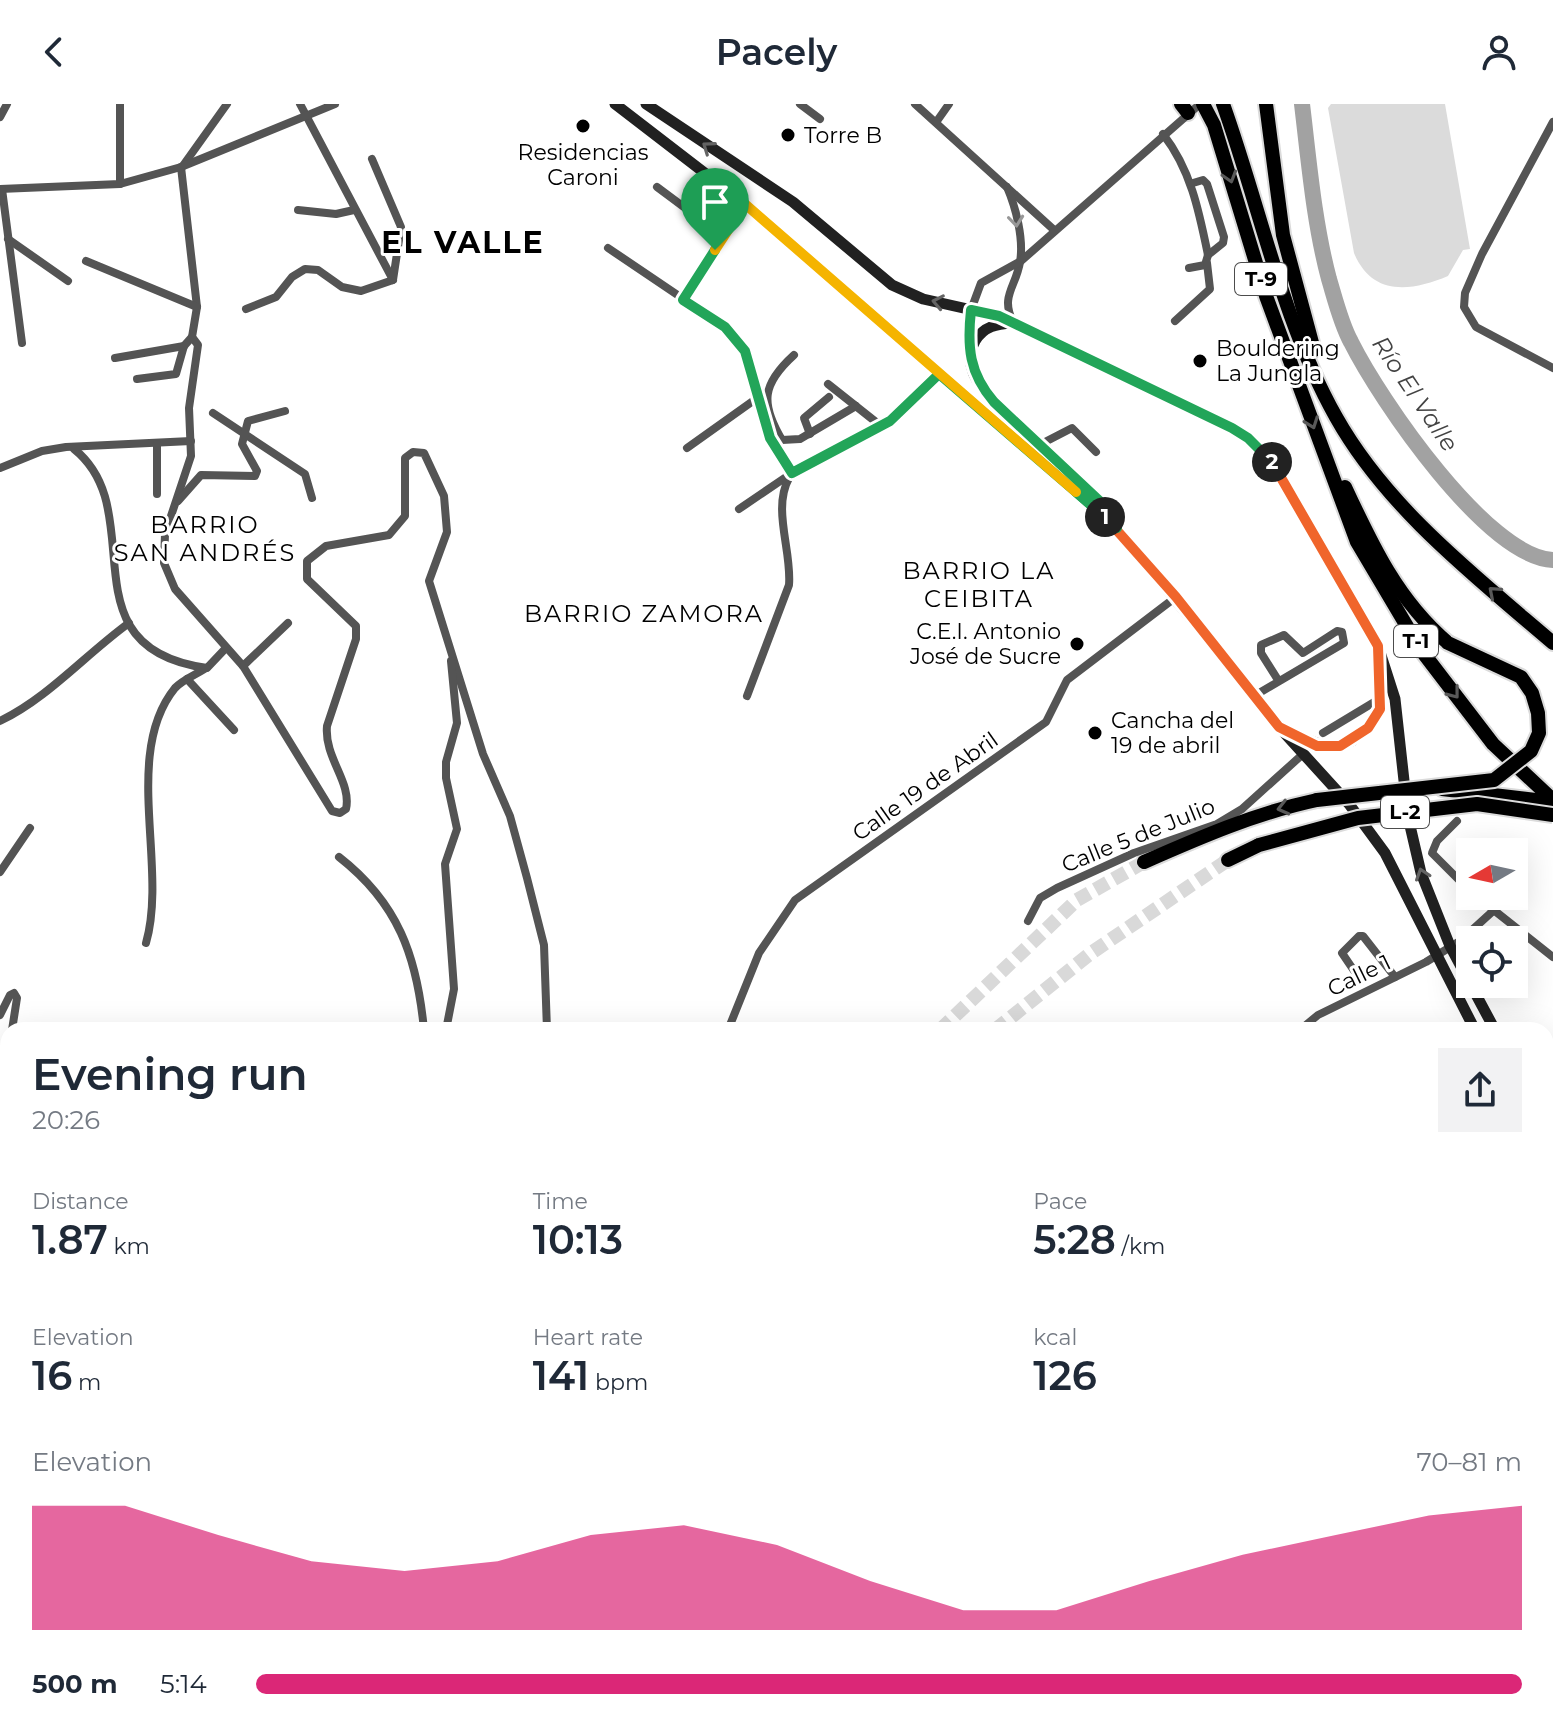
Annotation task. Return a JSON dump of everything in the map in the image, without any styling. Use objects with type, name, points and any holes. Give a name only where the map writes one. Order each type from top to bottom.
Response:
[{"type":"highway","name":"T-9","points":[[1223,104],[1299,335],[1326,397],[1365,461],[1403,506],[1553,643]]},
{"type":"highway","points":[[1266,104],[1283,235],[1326,397]]},
{"type":"highway","name":"T-9","points":[[1193,107],[1214,125],[1266,296],[1323,454]]},
{"type":"highway","points":[[1323,454],[1335,465],[1400,594],[1426,624],[1448,643],[1521,677],[1532,693],[1538,713],[1539,733],[1522,761],[1494,780],[1431,789]]},
{"type":"highway","name":"T-1","points":[[1323,454],[1357,542],[1421,650],[1493,744],[1553,801]]},
{"type":"highway","name":"L-2","points":[[1144,862],[1251,818],[1317,800],[1431,789],[1553,801]]},
{"type":"highway","name":"L-2","points":[[1228,860],[1259,845],[1358,818],[1477,804],[1553,815]]},
{"type":"main road","points":[[615,104],[745,204],[1117,528],[1279,727],[1349,804],[1385,853],[1471,1022]]},
{"type":"main road","points":[[646,104],[793,202],[892,285],[923,299],[988,312],[1013,322],[1232,428],[1265,452],[1327,553],[1378,646],[1395,699],[1412,840],[1421,873],[1450,946],[1491,1022]]},
{"type":"main road","points":[[971,310],[972,369],[985,391],[1108,509],[1117,528]]},
{"type":"main road","points":[[970,353],[985,330],[1013,322]]},
{"type":"main road","points":[[1279,727],[1317,746],[1340,746],[1376,720],[1381,698],[1378,646]]},
{"type":"street","points":[[0,117],[7,104]]},
{"type":"street","points":[[120,104],[120,184]]},
{"type":"street","points":[[137,379],[176,374],[184,346],[192,337],[197,307],[181,167],[227,104]]},
{"type":"street","points":[[300,104],[393,280]]},
{"type":"street","points":[[22,343],[1,189],[120,184],[181,167],[335,104]]},
{"type":"street","points":[[800,104],[820,119]]},
{"type":"street","points":[[915,104],[1053,229]]},
{"type":"street","points":[[937,121],[949,104]]},
{"type":"street","points":[[971,310],[981,283],[1021,261],[1053,229],[1193,107]]},
{"type":"street","points":[[1553,122],[1482,254],[1465,293],[1464,307],[1472,323],[1553,368]]},
{"type":"street","points":[[1163,134],[1184,173],[1193,183],[1208,259],[1210,289],[1175,321]]},
{"type":"street","points":[[372,159],[401,227],[393,280]]},
{"type":"street","points":[[1189,268],[1208,259],[1224,240],[1205,182],[1193,183]]},
{"type":"street","points":[[1005,183],[1016,209],[1021,261],[1006,301],[1013,322]]},
{"type":"street","points":[[657,187],[708,225],[723,222],[731,226]]},
{"type":"street","points":[[683,300],[745,204]]},
{"type":"street","points":[[298,210],[336,214],[354,210]]},
{"type":"street","points":[[1202,225],[1219,221]]},
{"type":"street","points":[[8,239],[68,281]]},
{"type":"street","points":[[608,248],[725,327],[745,351],[770,438],[792,473]]},
{"type":"street","points":[[86,261],[197,307]]},
{"type":"street","points":[[246,309],[276,297],[292,277],[305,269],[318,270],[342,287],[361,291],[393,280]]},
{"type":"street","points":[[192,337],[198,345],[191,381],[191,456],[165,534],[166,571],[175,589],[243,666],[332,811],[340,813],[346,809],[348,797],[330,756],[327,726],[356,639],[356,626],[307,579],[307,561],[326,546],[389,535],[405,516],[405,458],[413,452],[424,453],[444,496],[447,532],[429,581],[449,636],[483,754],[510,816],[544,945],[547,1022]]},
{"type":"street","points":[[115,358],[184,346]]},
{"type":"street","points":[[794,355],[770,382],[768,403],[773,424],[782,440],[793,441],[810,434],[856,406]]},
{"type":"street","points":[[739,509],[792,473],[881,426],[939,374]]},
{"type":"street","points":[[828,384],[881,426]]},
{"type":"street","points":[[687,448],[760,396]]},
{"type":"street","points":[[810,434],[804,418],[829,397]]},
{"type":"street","points":[[175,505],[201,475],[255,476],[257,471],[242,444],[248,421],[285,411]]},
{"type":"street","points":[[213,413],[305,474],[312,498]]},
{"type":"street","points":[[1041,444],[1072,428],[1096,452]]},
{"type":"street","points":[[0,468],[42,451],[191,441]]},
{"type":"street","points":[[157,444],[157,494]]},
{"type":"street","points":[[74,449],[91,462],[104,491],[118,598],[129,623],[145,647],[175,663],[207,668]]},
{"type":"street","points":[[747,696],[789,585],[791,568],[781,500],[792,473]]},
{"type":"street","name":"Calle 19 de Abril","points":[[731,1022],[759,953],[795,900],[1046,722],[1067,680],[1176,597]]},
{"type":"street","points":[[0,721],[22,711],[85,655],[129,623]]},
{"type":"street","points":[[243,666],[288,623]]},
{"type":"street","points":[[1254,696],[1344,643],[1342,632],[1337,631],[1303,653],[1284,635],[1261,645],[1261,653],[1278,680]]},
{"type":"street","points":[[448,1022],[454,989],[445,864],[457,829],[446,778],[446,762],[457,723],[449,636]]},
{"type":"street","points":[[146,943],[154,904],[151,749],[158,721],[175,687],[207,668],[225,649]]},
{"type":"street","points":[[187,679],[234,730]]},
{"type":"street","points":[[1323,733],[1381,698]]},
{"type":"street","name":"Calle 5 de Julio","points":[[1028,921],[1040,898],[1057,888],[1134,853],[1217,824],[1242,809],[1303,754]]},
{"type":"street","points":[[1456,877],[1432,853],[1437,841],[1457,821]]},
{"type":"street","points":[[0,872],[30,828]]},
{"type":"street","points":[[339,857],[372,884],[397,922],[417,981],[423,1022]]},
{"type":"street","points":[[1450,946],[1493,911],[1553,957]]},
{"type":"street","points":[[1361,981],[1342,953],[1359,936],[1363,936],[1395,977]]},
{"type":"street","name":"Calle 1","points":[[1310,1022],[1450,946]]},
{"type":"street","points":[[0,1015],[14,993],[17,998],[13,1022]]},
{"type":"shaded area","points":[[1331,104],[1445,104],[1470,249],[1463,250],[1448,276],[1420,285],[1394,287],[1371,277],[1362,267],[1354,253],[1328,108]]},
{"type":"waterway","name":"Río El Valle","points":[[1302,104],[1312,192],[1329,279],[1344,327],[1365,368],[1410,436],[1468,505],[1498,533],[1527,552],[1553,560]]},
{"type":"tunnel","points":[[1005,1022],[1091,953],[1228,860]]},
{"type":"tunnel","points":[[948,1022],[1077,900],[1144,862]]},
{"type":"place","name":"Residencias Caroni","points":[[583,126]]},
{"type":"place","name":"Torre B","points":[[788,135]]},
{"type":"place","name":"Bouldering La Jungla","points":[[1200,361]]},
{"type":"place","name":"C.E.I. Antonio José de Sucre","points":[[1077,644]]},
{"type":"place","name":"Cancha del 19 de abril","points":[[1095,733]]},
{"type":"district","name":"EL VALLE","points":[[463,243]]},
{"type":"district","name":"BARRIO SAN ANDRÉS","points":[[205,539]]},
{"type":"district","name":"BARRIO LA CEIBITA","points":[[979,585]]},
{"type":"district","name":"BARRIO ZAMORA","points":[[644,614]]},
{"type":"route","points":[[715,250],[683,300],[725,327],[745,351],[770,438],[792,473],[890,421],[939,374],[1117,528],[1279,727],[1317,746],[1329,748],[1352,741],[1376,720],[1381,698],[1378,646],[1277,469],[1265,452],[1248,438],[1080,353],[999,316],[971,310],[970,353],[978,382],[994,402],[1108,509],[1117,528],[745,204],[715,250]]}]
